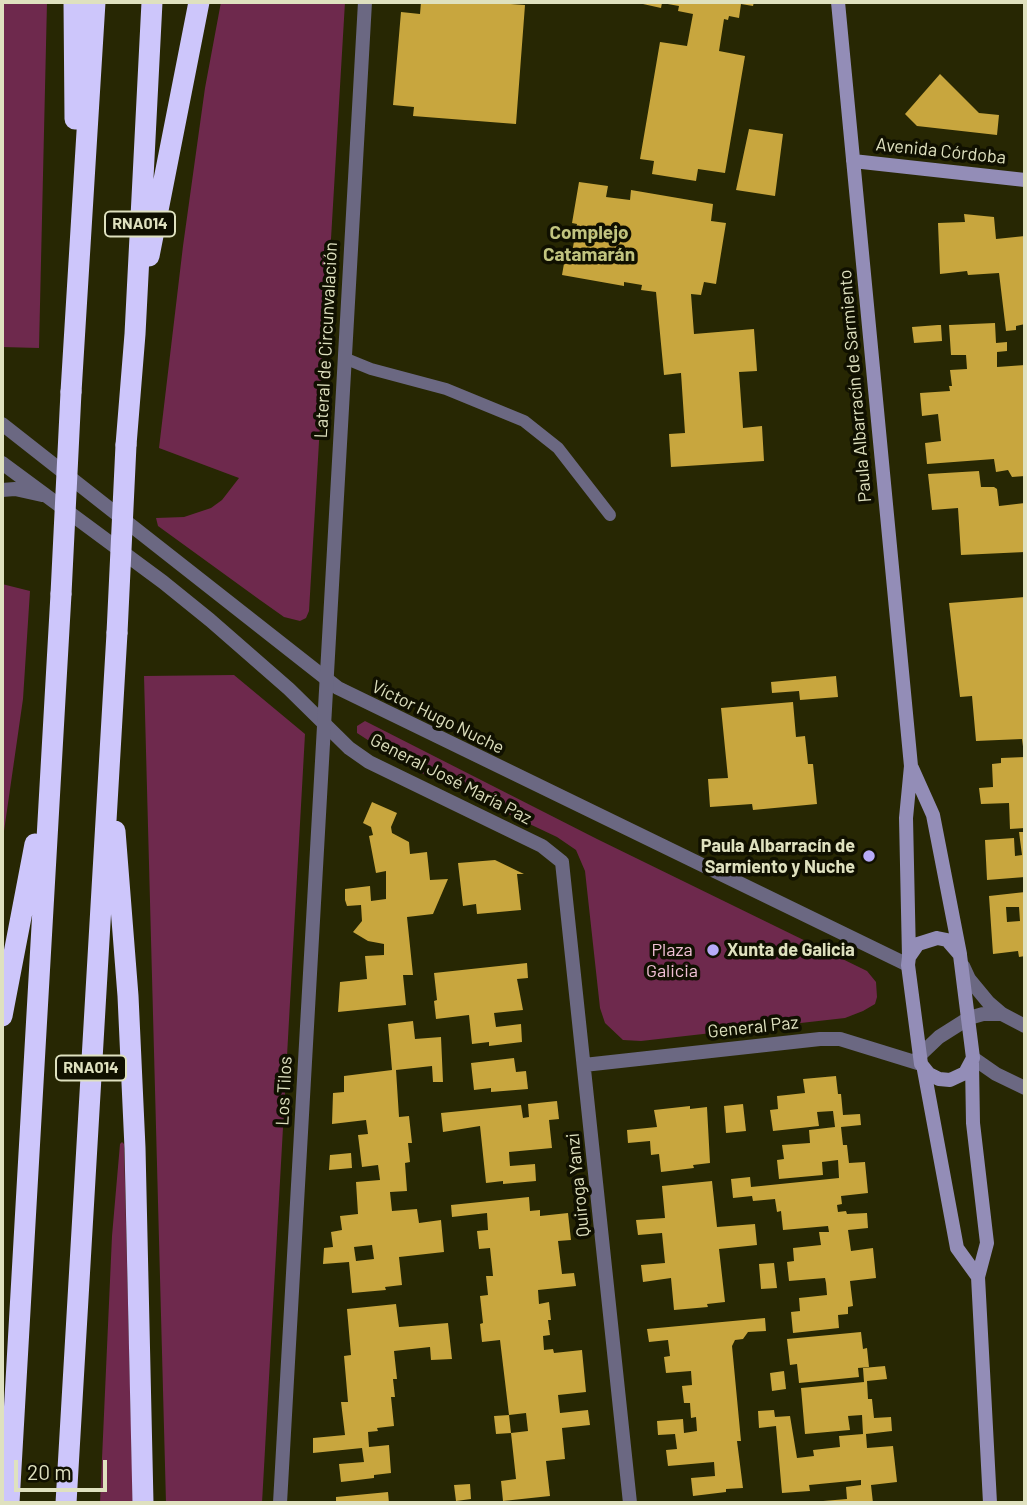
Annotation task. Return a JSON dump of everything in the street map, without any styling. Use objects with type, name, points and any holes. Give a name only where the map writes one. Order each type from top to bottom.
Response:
[{"type":"highway","points":[[74,2],[77,315]]},
{"type":"highway","name":"RNA014","points":[[9,1503],[95,2]]},
{"type":"highway","name":"RNA014","points":[[66,1503],[152,2]]},
{"type":"highway","points":[[135,334],[199,2]]},
{"type":"highway","points":[[108,762],[128,996],[143,1503]]},
{"type":"highway","points":[[2,1016],[51,763]]},
{"type":"main road","name":"Paula Albarracín de Sarmiento","points":[[838,2],[911,766],[906,818],[908,961],[922,1063]]},
{"type":"main road","name":"Avenida Córdoba","points":[[853,161],[1025,180]]},
{"type":"main road","name":"Paula Albarracín de Sarmiento","points":[[911,766],[933,815],[962,961],[973,1060]]},
{"type":"main road","points":[[908,961],[918,944],[937,938],[947,940],[962,961]]},
{"type":"main road","points":[[922,1063],[939,1079],[950,1080],[965,1073],[973,1060]]},
{"type":"main road","points":[[973,1060],[973,1123],[987,1243],[978,1277],[990,1503]]},
{"type":"main road","points":[[922,1063],[957,1248],[978,1277]]},
{"type":"street","name":"Lateral de Circunvalación","points":[[327,680],[365,2]]},
{"type":"street","name":"Víctor Hugo Nuche","points":[[2,424],[338,688],[908,961]]},
{"type":"street","points":[[2,463],[210,620],[325,725]]},
{"type":"street","points":[[2,490],[30,491],[49,497]]},
{"type":"street","name":"Los Tilos","points":[[280,1503],[327,680]]},
{"type":"street","name":"General José María Paz","points":[[325,725],[349,748],[369,762],[542,846],[562,862]]},
{"type":"street","name":"Quiroga Yanzi","points":[[562,862],[630,1503]]},
{"type":"street","points":[[962,961],[976,988],[1002,1014],[1025,1026]]},
{"type":"street","points":[[922,1063],[939,1037],[969,1018],[984,1014],[1002,1014]]},
{"type":"street","name":"General Paz","points":[[584,1065],[820,1039],[840,1039],[922,1063]]},
{"type":"street","points":[[973,1060],[1025,1088]]},
{"type":"lane","points":[[344,358],[371,369],[446,389],[524,421],[558,448],[610,514]]},
{"type":"green space","points":[[2,2],[47,2],[39,348],[2,347]]},
{"type":"green space","points":[[221,2],[345,2],[309,611],[306,618],[300,621],[284,617],[260,600],[158,526],[156,518],[184,517],[211,508],[222,500],[239,478],[159,448],[183,246],[205,88]]},
{"type":"green space","points":[[2,584],[30,591],[23,699],[2,845]]},
{"type":"green space","points":[[234,675],[305,734],[262,1503],[166,1503],[144,676]]},
{"type":"green space","name":"Plaza Galicia","points":[[365,721],[597,839],[867,971],[876,982],[875,1004],[845,1018],[641,1041],[623,1040],[605,1023],[600,1008],[585,871],[576,850],[557,837],[411,768],[357,733],[357,726]]},
{"type":"green space","points":[[122,1142],[133,1503],[100,1503],[112,1236]]},
{"type":"building","points":[[421,2],[525,5],[516,124],[413,116],[414,107],[393,105],[401,12],[420,14]]},
{"type":"building","points":[[634,2],[754,2],[753,6],[741,4],[739,18],[729,16],[728,20],[724,19],[719,51],[745,56],[725,173],[698,169],[696,181],[652,174],[654,161],[640,159],[660,42],[687,46],[693,14],[678,11],[679,6],[662,3],[661,8]]},
{"type":"building","points":[[940,74],[979,113],[999,115],[997,135],[917,126],[905,114]]},
{"type":"building","points":[[749,129],[783,134],[775,196],[736,190]]},
{"type":"building","points":[[579,182],[608,186],[606,197],[630,200],[631,190],[713,204],[711,221],[726,223],[716,284],[704,282],[701,295],[691,294],[694,334],[754,329],[757,371],[739,372],[743,428],[762,426],[764,461],[671,467],[669,434],[685,433],[681,373],[664,375],[656,292],[641,290],[642,285],[624,282],[624,286],[562,275],[566,252],[572,253],[577,224],[572,223]]},
{"type":"building","points":[[964,214],[994,217],[996,239],[1025,236],[1025,324],[1016,326],[1016,330],[1006,331],[999,273],[968,275],[967,271],[940,274],[938,223],[965,222]]},
{"type":"building","points":[[995,323],[996,343],[1007,342],[1007,351],[997,352],[997,367],[1025,365],[1025,476],[1012,477],[1008,470],[996,472],[994,459],[927,464],[925,443],[941,441],[938,414],[922,416],[920,393],[950,391],[950,370],[967,369],[966,355],[951,355],[949,325]]},
{"type":"building","points":[[941,325],[942,341],[914,343],[912,327]]},
{"type":"building","points":[[979,471],[981,487],[997,489],[999,506],[1025,503],[1025,552],[961,555],[958,508],[932,510],[928,474]]},
{"type":"building","points":[[1025,597],[1024,754],[1022,739],[976,741],[972,696],[960,697],[949,603]]},
{"type":"building","points":[[836,676],[838,697],[800,700],[799,691],[772,693],[771,682]]},
{"type":"building","points":[[793,702],[796,737],[805,736],[808,764],[813,764],[817,804],[753,810],[752,804],[710,807],[708,779],[728,778],[721,708]]},
{"type":"building","points":[[1025,757],[1025,828],[1010,829],[1009,803],[981,804],[979,788],[993,787],[992,764],[1001,763],[1001,758]]},
{"type":"building","points":[[372,802],[397,813],[391,827],[392,833],[409,842],[410,854],[427,852],[430,880],[448,879],[433,914],[407,917],[413,975],[403,975],[406,1005],[338,1012],[340,982],[367,979],[365,956],[384,955],[384,944],[368,941],[353,932],[362,921],[361,905],[347,906],[345,900],[345,889],[370,886],[371,901],[386,899],[386,871],[376,873],[369,836],[373,835],[371,827],[363,823]]},
{"type":"building","points":[[1019,832],[1025,832],[1025,877],[987,880],[985,840],[1014,838],[1015,856],[1022,855]]},
{"type":"building","points":[[495,860],[524,874],[517,874],[521,910],[477,914],[476,904],[463,906],[458,863]]},
{"type":"building","points":[[1025,892],[1025,956],[1019,957],[1018,951],[993,954],[989,896]],"holes":[[[1006,907],[1019,907],[1020,921],[1007,922]]]},
{"type":"building","points":[[527,963],[528,978],[517,979],[523,1010],[494,1013],[496,1027],[521,1024],[522,1042],[489,1046],[489,1042],[472,1044],[469,1015],[436,1019],[434,973]]},
{"type":"building","points":[[413,1021],[415,1039],[441,1037],[443,1082],[433,1082],[432,1066],[396,1070],[399,1117],[409,1116],[412,1143],[408,1143],[410,1162],[405,1163],[407,1191],[390,1192],[392,1211],[417,1209],[419,1223],[441,1220],[444,1252],[399,1257],[402,1285],[385,1287],[386,1290],[352,1293],[349,1262],[323,1264],[324,1248],[333,1247],[331,1232],[342,1230],[340,1216],[358,1214],[356,1182],[380,1180],[378,1165],[362,1167],[358,1135],[368,1134],[366,1120],[332,1124],[333,1093],[344,1092],[344,1076],[392,1070],[388,1024]],"holes":[[[372,1245],[374,1259],[356,1261],[354,1247]]]},
{"type":"building","points":[[514,1058],[516,1072],[526,1071],[528,1089],[491,1092],[491,1088],[474,1090],[471,1063]]},
{"type":"building","points":[[836,1076],[843,1115],[860,1114],[861,1125],[841,1127],[849,1163],[865,1162],[868,1193],[841,1196],[842,1204],[837,1205],[838,1212],[867,1213],[868,1228],[848,1230],[851,1251],[873,1248],[876,1278],[850,1281],[853,1306],[848,1307],[848,1314],[838,1315],[839,1328],[793,1333],[791,1312],[800,1311],[799,1298],[827,1295],[826,1283],[825,1278],[789,1281],[787,1262],[794,1261],[793,1248],[821,1245],[819,1232],[829,1232],[828,1226],[783,1230],[781,1211],[777,1212],[775,1199],[753,1201],[752,1196],[733,1198],[731,1179],[750,1177],[751,1187],[839,1178],[838,1160],[822,1162],[823,1175],[779,1179],[777,1160],[784,1159],[782,1145],[810,1143],[809,1130],[835,1127],[833,1111],[817,1112],[819,1126],[773,1131],[770,1110],[778,1109],[777,1096],[805,1093],[803,1079]]},
{"type":"building","points":[[557,1101],[559,1119],[549,1120],[552,1148],[509,1152],[510,1166],[535,1164],[536,1181],[486,1183],[480,1126],[443,1132],[441,1113],[521,1105],[523,1118],[529,1117],[528,1104]]},
{"type":"building","points":[[743,1104],[746,1131],[726,1133],[724,1106]]},
{"type":"building","points":[[690,1106],[690,1109],[707,1107],[710,1163],[661,1172],[659,1154],[651,1155],[650,1141],[628,1143],[627,1130],[657,1127],[654,1110]]},
{"type":"building","points":[[351,1153],[352,1168],[329,1170],[330,1155]]},
{"type":"building","points":[[712,1181],[717,1227],[755,1224],[757,1245],[719,1249],[725,1302],[707,1304],[708,1307],[674,1310],[671,1278],[643,1282],[641,1265],[665,1263],[662,1233],[638,1235],[636,1220],[665,1218],[662,1186]]},
{"type":"building","points":[[529,1197],[530,1211],[540,1210],[540,1216],[568,1213],[571,1240],[558,1241],[562,1274],[574,1273],[576,1286],[538,1290],[539,1304],[549,1302],[551,1320],[548,1320],[550,1335],[543,1336],[544,1350],[553,1349],[554,1353],[582,1350],[586,1392],[558,1395],[560,1413],[588,1410],[590,1425],[562,1428],[565,1459],[546,1461],[550,1496],[503,1501],[501,1481],[516,1479],[511,1433],[528,1431],[526,1413],[509,1415],[500,1340],[482,1342],[480,1296],[488,1295],[486,1276],[493,1276],[490,1248],[479,1249],[477,1231],[488,1230],[487,1213],[452,1217],[451,1205]]},
{"type":"building","points":[[774,1263],[777,1288],[761,1289],[759,1264]]},
{"type":"building","points":[[396,1304],[399,1327],[448,1323],[452,1359],[431,1360],[430,1347],[394,1351],[397,1379],[393,1379],[395,1397],[391,1397],[394,1426],[368,1432],[369,1447],[389,1445],[391,1473],[341,1482],[339,1464],[364,1462],[362,1448],[313,1453],[313,1438],[345,1435],[341,1402],[348,1402],[344,1356],[351,1355],[347,1309]]},
{"type":"building","points":[[765,1318],[766,1331],[748,1332],[743,1339],[735,1340],[732,1346],[741,1441],[737,1441],[743,1488],[693,1496],[691,1478],[715,1476],[714,1462],[668,1466],[666,1450],[677,1449],[675,1434],[658,1435],[657,1421],[683,1419],[684,1433],[697,1431],[696,1417],[691,1418],[690,1403],[684,1403],[682,1386],[692,1385],[691,1371],[666,1373],[664,1357],[670,1356],[668,1340],[649,1342],[647,1329]]},
{"type":"building","points":[[861,1332],[863,1349],[867,1348],[869,1367],[858,1368],[859,1377],[799,1383],[797,1364],[790,1365],[787,1339]]},
{"type":"building","points":[[885,1366],[887,1379],[867,1381],[868,1399],[872,1399],[874,1418],[891,1417],[892,1431],[866,1434],[867,1448],[893,1446],[897,1482],[871,1485],[873,1503],[823,1503],[847,1499],[846,1487],[861,1485],[861,1480],[809,1485],[810,1491],[782,1493],[776,1426],[759,1428],[758,1411],[774,1410],[775,1417],[790,1416],[797,1458],[814,1456],[813,1450],[840,1447],[839,1436],[863,1434],[862,1415],[848,1416],[850,1430],[805,1434],[801,1388],[864,1382],[863,1368]]},
{"type":"building","points":[[784,1371],[786,1389],[772,1391],[770,1373]]},
{"type":"building","points":[[509,1415],[511,1433],[496,1434],[494,1416]]},
{"type":"building","points":[[470,1484],[471,1499],[456,1501],[454,1485]]},
{"type":"building","points":[[388,1492],[389,1503],[336,1503],[336,1497]]},
{"type":"place","name":"Paula Albarracín de Sarmiento y Nuche","points":[[869,856]]},
{"type":"place","name":"Xunta de Galicia","points":[[713,950]]},
{"type":"district","name":"Complejo Catamarán","points":[[589,244]]}]
